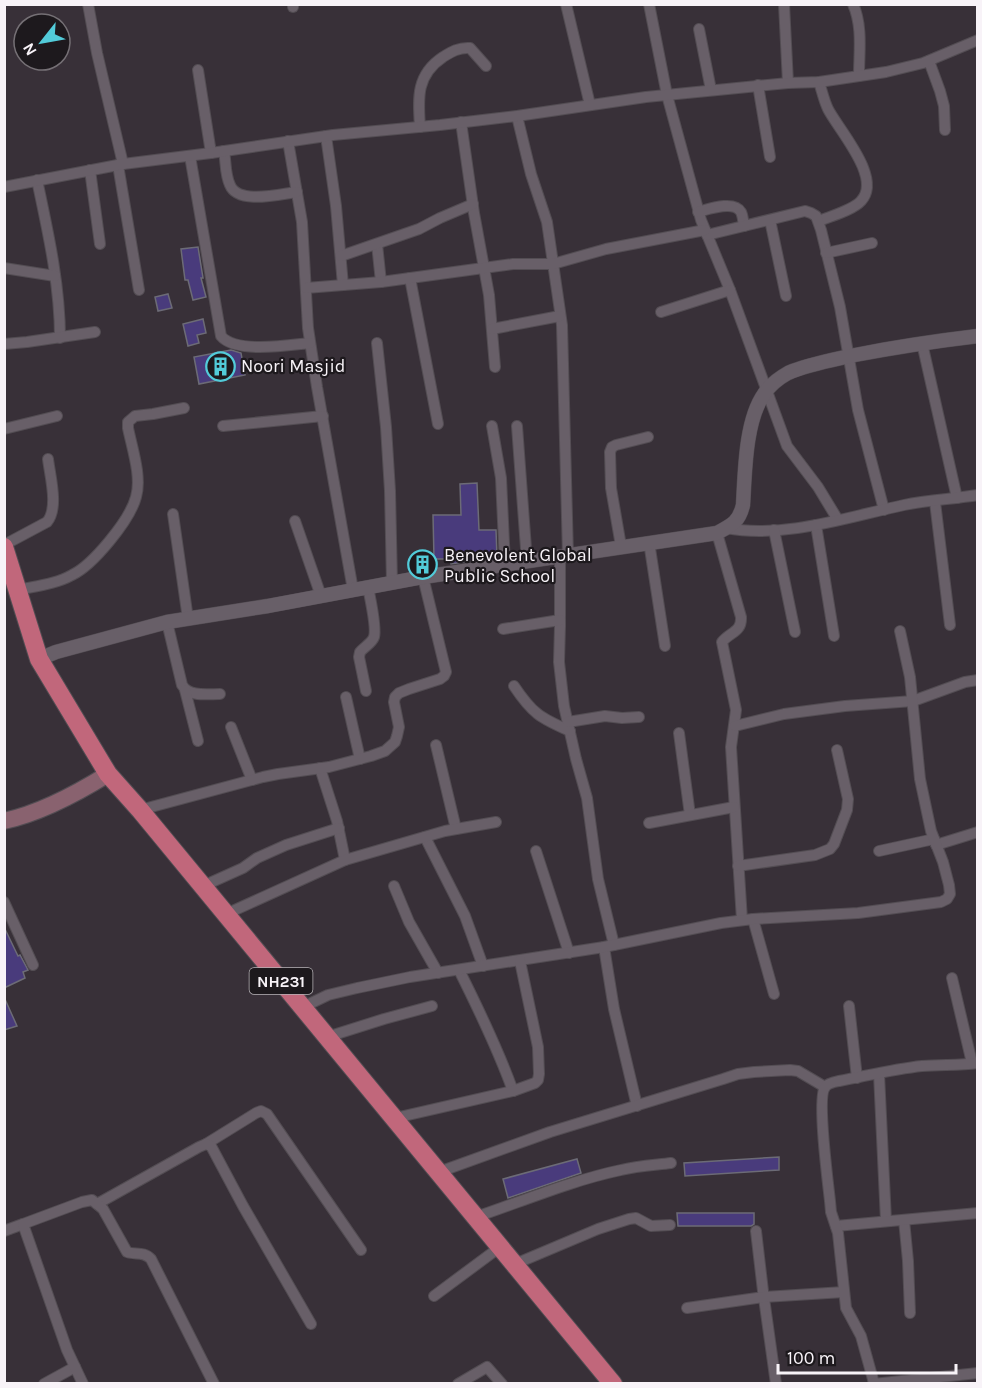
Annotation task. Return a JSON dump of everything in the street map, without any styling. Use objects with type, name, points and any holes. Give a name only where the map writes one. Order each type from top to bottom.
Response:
[{"type":"highway","name":"NH231","points":[[4,546],[39,659],[108,774],[515,1264],[605,1381]]},
{"type":"main road","points":[[4,821],[40,810],[87,788],[108,774]]},
{"type":"street","points":[[88,4],[121,164],[139,290]]},
{"type":"street","points":[[566,4],[590,105]]},
{"type":"street","points":[[650,4],[667,95],[698,212],[730,290],[787,446],[818,487],[838,520]]},
{"type":"street","points":[[784,4],[788,83]]},
{"type":"street","points":[[853,4],[859,22],[859,76]]},
{"type":"street","points":[[699,28],[711,90]]},
{"type":"street","points":[[4,187],[121,164],[326,136],[517,116],[711,90],[819,82],[886,72],[929,61],[978,40]]},
{"type":"street","points":[[420,127],[419,97],[423,79],[434,63],[465,47],[470,48],[486,66]]},
{"type":"street","points":[[929,61],[943,100],[945,130]]},
{"type":"street","points":[[198,70],[211,153]]},
{"type":"street","points":[[819,82],[828,108],[850,142],[861,165],[866,176],[867,187],[866,194],[860,203],[819,221]]},
{"type":"street","points":[[758,85],[770,157]]},
{"type":"street","points":[[517,116],[531,174],[547,222],[563,351],[564,556],[559,662],[564,706],[587,798],[609,946],[615,1009],[637,1106]]},
{"type":"street","points":[[461,122],[489,295],[495,367]]},
{"type":"street","points":[[326,136],[336,206],[343,285]]},
{"type":"street","points":[[288,141],[302,222],[310,342],[354,590]]},
{"type":"street","points":[[224,151],[229,183],[238,194],[260,196],[297,192]]},
{"type":"street","points":[[190,156],[220,336],[224,341],[255,347],[310,342]]},
{"type":"street","points":[[90,170],[100,244]]},
{"type":"street","points":[[37,180],[55,276],[60,312],[60,338]]},
{"type":"street","points":[[341,256],[419,228],[473,204]]},
{"type":"street","points":[[698,212],[733,206],[741,212],[744,226]]},
{"type":"street","points":[[306,288],[381,282],[513,264],[553,264],[606,249],[744,226],[805,212],[811,213],[819,221],[840,307],[858,410],[884,510]]},
{"type":"street","points":[[770,220],[786,296]]},
{"type":"street","points":[[826,253],[872,243]]},
{"type":"street","points":[[376,244],[381,282]]},
{"type":"street","points":[[4,268],[55,276]]},
{"type":"street","points":[[410,278],[438,424]]},
{"type":"street","points":[[661,312],[730,290]]},
{"type":"street","points":[[492,330],[560,316]]},
{"type":"street","points":[[4,344],[95,332]]},
{"type":"street","points":[[722,530],[736,521],[743,506],[749,436],[757,407],[777,379],[813,365],[848,357],[922,343],[977,338]]},
{"type":"street","points":[[377,343],[390,491],[392,583]]},
{"type":"street","points":[[922,343],[957,498]]},
{"type":"street","points":[[18,590],[55,582],[74,575],[88,564],[112,538],[132,507],[138,489],[128,422],[135,416],[184,408]]},
{"type":"street","points":[[4,429],[57,416]]},
{"type":"street","points":[[224,426],[322,416]]},
{"type":"street","points":[[492,426],[501,478],[505,565]]},
{"type":"street","points":[[517,426],[527,562]]},
{"type":"street","points":[[621,546],[611,488],[610,452],[616,445],[648,437]]},
{"type":"street","points":[[4,546],[47,522],[51,517],[53,496],[48,459]]},
{"type":"street","points":[[39,659],[56,652],[167,622],[423,577],[722,530],[774,530],[816,525],[907,505],[957,498],[977,498]]},
{"type":"street","points":[[935,502],[950,626]]},
{"type":"street","points":[[173,514],[188,619]]},
{"type":"street","points":[[295,521],[321,596]]},
{"type":"street","points":[[816,525],[834,636]]},
{"type":"street","points":[[722,530],[742,623],[740,628],[729,634],[722,642],[736,710],[731,747],[738,866],[748,920],[774,994]]},
{"type":"street","points":[[774,530],[795,632]]},
{"type":"street","points":[[649,542],[665,646]]},
{"type":"street","points":[[140,810],[252,780],[320,768],[385,751],[395,742],[399,727],[395,697],[409,689],[440,679],[446,672],[423,577]]},
{"type":"street","points":[[366,692],[359,657],[360,652],[374,637],[368,587]]},
{"type":"street","points":[[503,629],[560,620]]},
{"type":"street","points":[[167,622],[198,741]]},
{"type":"street","points":[[303,1007],[328,995],[410,977],[569,953],[748,920],[858,913],[941,902],[947,899],[950,894],[943,862],[929,824],[920,779],[910,677],[900,631]]},
{"type":"street","points":[[735,726],[784,714],[912,700],[965,682],[978,680]]},
{"type":"street","points":[[514,686],[524,701],[541,718],[569,727],[605,716],[639,717]]},
{"type":"street","points":[[185,690],[189,693],[220,694]]},
{"type":"street","points":[[346,697],[360,759]]},
{"type":"street","points":[[231,727],[252,780]]},
{"type":"street","points":[[679,733],[690,815]]},
{"type":"street","points":[[436,745],[456,829]]},
{"type":"street","points":[[738,866],[815,855],[830,849],[847,810],[848,799],[837,750]]},
{"type":"street","points":[[320,768],[339,828],[345,860]]},
{"type":"street","points":[[649,823],[734,807]]},
{"type":"street","points":[[226,914],[345,860],[456,829],[496,822]]},
{"type":"street","points":[[203,886],[286,845],[339,828]]},
{"type":"street","points":[[879,851],[978,832]]},
{"type":"street","points":[[425,837],[465,916],[483,966]]},
{"type":"street","points":[[536,851],[569,953]]},
{"type":"street","points":[[394,886],[409,922],[438,973]]},
{"type":"street","points":[[4,902],[33,965]]},
{"type":"street","points":[[395,1118],[513,1091],[538,1080],[538,1047],[520,961]]},
{"type":"street","points":[[459,970],[484,1020],[513,1091]]},
{"type":"street","points":[[952,978],[975,1063],[954,1066],[933,1065],[829,1084],[825,1087],[822,1100],[823,1128],[831,1212],[836,1226],[846,1308],[861,1336],[874,1383],[978,1373]]},
{"type":"street","points":[[327,1037],[432,1006]]},
{"type":"street","points":[[849,1006],[857,1078]]},
{"type":"street","points":[[439,1172],[550,1132],[731,1077],[754,1072],[790,1070],[798,1071],[825,1087]]},
{"type":"street","points":[[879,1074],[886,1221]]},
{"type":"street","points":[[97,1204],[261,1111],[267,1114],[361,1250]]},
{"type":"street","points":[[206,1144],[214,1150],[243,1206],[311,1324]]},
{"type":"street","points":[[476,1217],[623,1169],[671,1163]]},
{"type":"street","points":[[4,1231],[92,1200],[103,1209],[127,1252],[143,1254],[151,1259],[214,1383]]},
{"type":"street","points":[[836,1226],[978,1213]]},
{"type":"street","points":[[515,1264],[629,1218],[636,1218],[651,1226],[670,1225]]},
{"type":"street","points":[[904,1220],[910,1313]]},
{"type":"street","points":[[23,1224],[67,1350],[83,1383]]},
{"type":"street","points":[[756,1231],[776,1383]]},
{"type":"street","points":[[434,1296],[500,1247]]},
{"type":"street","points":[[687,1308],[764,1297],[844,1292]]},
{"type":"street","points":[[44,1383],[75,1367]]},
{"type":"street","points":[[458,1383],[487,1367],[502,1383]]},
{"type":"building","points":[[198,247],[203,278],[201,278],[206,297],[193,300],[188,280],[185,280],[181,249]]},
{"type":"building","points":[[168,294],[172,308],[158,311],[155,297]]},
{"type":"building","points":[[203,319],[206,333],[197,335],[199,343],[188,346],[183,324]]},
{"type":"building","name":"Noori Masjid","points":[[231,350],[241,353],[245,375],[199,384],[194,357]]},
{"type":"building","points":[[477,483],[479,530],[496,530],[497,557],[451,564],[450,559],[434,559],[433,515],[461,515],[460,484]]},
{"type":"building","points":[[4,927],[18,956],[20,955],[28,970],[23,972],[25,978],[4,988]]},
{"type":"building","points":[[4,997],[17,1026],[4,1030]]},
{"type":"building","points":[[779,1157],[779,1170],[685,1176],[684,1163]]},
{"type":"building","points":[[577,1159],[581,1173],[508,1198],[503,1179]]},
{"type":"building","points":[[677,1213],[754,1213],[754,1224],[751,1226],[678,1226]]},
{"type":"place","name":"Noori Masjid","points":[[220,366]]},
{"type":"place","name":"Benevolent Global Public School","points":[[423,565]]}]
